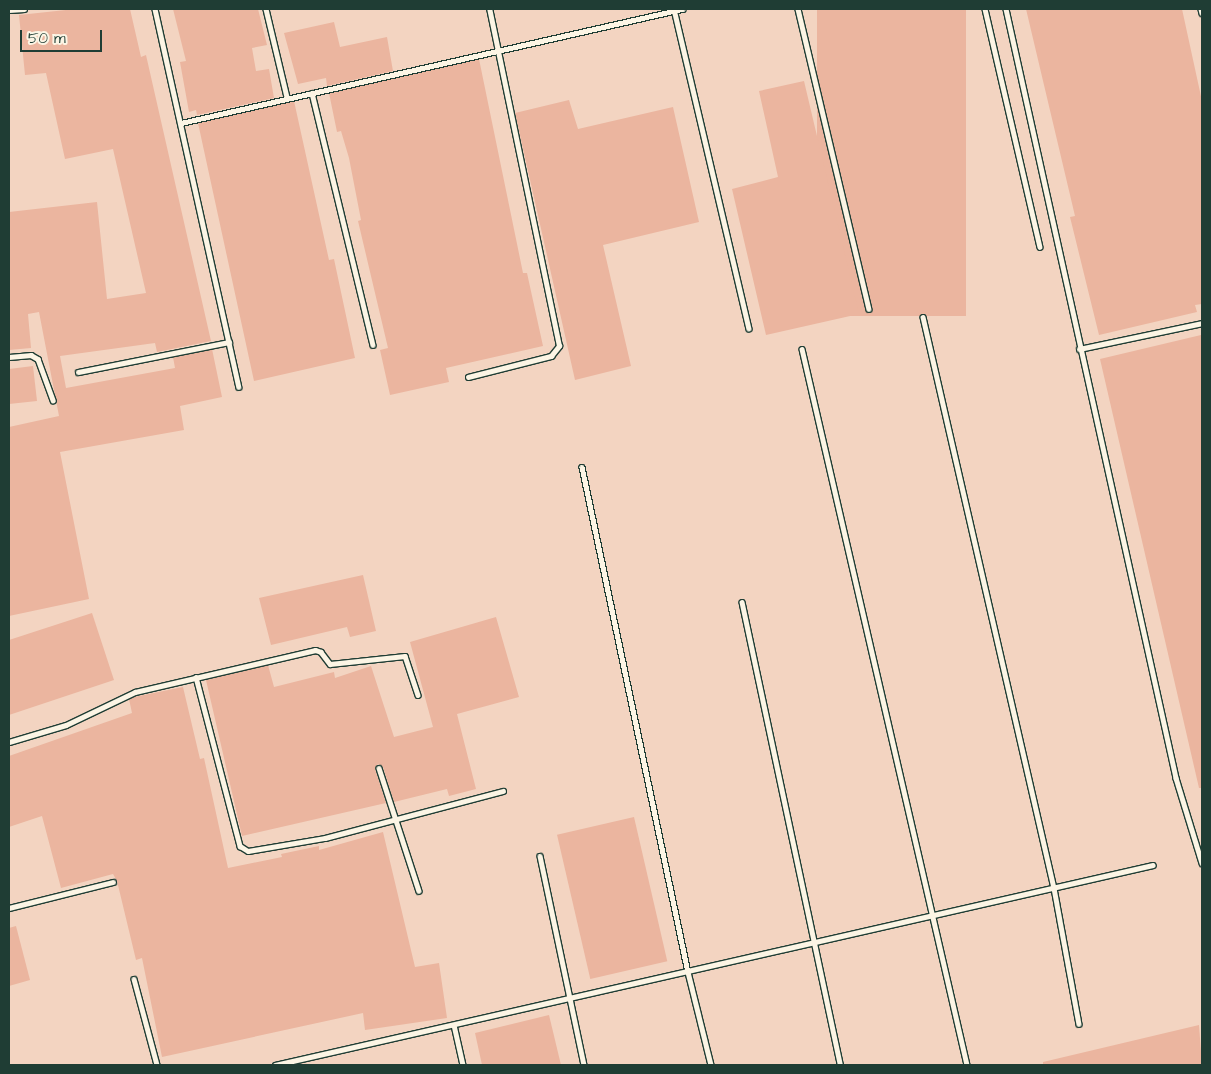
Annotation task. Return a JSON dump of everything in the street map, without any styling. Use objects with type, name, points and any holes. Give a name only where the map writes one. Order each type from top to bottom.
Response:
[{"type":"lane","points":[[9,10],[24,9]]},
{"type":"lane","points":[[156,9],[239,387]]},
{"type":"lane","points":[[266,9],[287,97]]},
{"type":"lane","points":[[468,377],[551,356],[559,346],[489,9]]},
{"type":"lane","points":[[181,123],[287,97],[312,93],[682,9]]},
{"type":"lane","points":[[798,9],[869,309]]},
{"type":"lane","points":[[985,9],[1040,246]]},
{"type":"lane","points":[[1006,9],[1079,349],[1176,778],[1202,864]]},
{"type":"lane","points":[[1201,9],[1202,13]]},
{"type":"lane","points":[[674,10],[749,328]]},
{"type":"lane","points":[[312,93],[373,346]]},
{"type":"lane","points":[[923,317],[1054,888],[1079,1024]]},
{"type":"lane","points":[[1079,349],[1202,323]]},
{"type":"lane","points":[[78,372],[229,342]]},
{"type":"lane","points":[[802,349],[934,916],[966,1065]]},
{"type":"lane","points":[[9,357],[31,355],[38,359],[53,400]]},
{"type":"lane","points":[[582,467],[688,972],[711,1065]]},
{"type":"lane","points":[[742,602],[816,943],[840,1065]]},
{"type":"lane","points":[[9,742],[66,726],[135,692],[315,650],[321,652],[330,664],[405,656],[418,695]]},
{"type":"lane","points":[[196,677],[240,846],[248,851],[325,838],[503,790]]},
{"type":"lane","points":[[379,768],[419,891]]},
{"type":"lane","points":[[540,856],[568,998],[584,1065]]},
{"type":"lane","points":[[275,1065],[1153,865]]},
{"type":"lane","points":[[9,908],[113,882]]},
{"type":"lane","points":[[134,979],[157,1065]]},
{"type":"lane","points":[[454,1025],[463,1065]]},
{"type":"shaded area","points":[[9,9],[1202,9],[1202,1065],[9,1065]]},
{"type":"building","points":[[75,9],[130,9],[141,57],[146,55],[211,341],[157,352],[155,343],[60,356],[66,388],[175,368],[173,357],[212,349],[222,397],[180,406],[184,430],[60,452],[89,599],[9,616],[9,427],[59,416],[39,312],[28,314],[31,348],[9,350],[9,212],[97,202],[107,299],[146,293],[113,149],[65,159],[46,73],[25,75],[19,15]]},
{"type":"building","points":[[173,9],[258,9],[267,45],[252,48],[256,71],[269,69],[274,98],[197,115],[196,110],[189,112],[180,62],[186,61]]},
{"type":"building","points":[[817,9],[966,9],[966,316],[817,316]]},
{"type":"building","points":[[1026,9],[1182,9],[1202,101],[1202,304],[1195,305],[1197,312],[1099,335],[1070,217],[1075,216]]},
{"type":"building","points":[[334,22],[340,47],[387,37],[393,71],[327,86],[326,78],[298,84],[284,33]]},
{"type":"building","points":[[479,59],[523,273],[527,273],[543,346],[446,368],[449,382],[390,395],[380,350],[388,348],[358,221],[361,220],[349,158],[341,131],[337,132],[329,93]]},
{"type":"building","points":[[804,81],[859,314],[766,335],[732,189],[778,177],[759,91]]},
{"type":"building","points":[[569,100],[578,129],[673,107],[699,222],[603,245],[631,366],[575,380],[515,113]]},
{"type":"building","points":[[294,101],[329,260],[334,259],[355,358],[254,381],[198,123]]},
{"type":"building","points":[[1201,335],[1202,788],[1199,788],[1100,359]]},
{"type":"building","points":[[33,366],[37,401],[9,404],[9,369]]},
{"type":"building","points":[[363,575],[376,631],[350,637],[347,627],[271,645],[259,598]]},
{"type":"building","points":[[92,613],[114,680],[9,715],[9,640]]},
{"type":"building","points":[[496,617],[519,697],[457,714],[476,789],[449,796],[447,789],[394,802],[383,767],[378,764],[375,769],[386,803],[242,836],[206,680],[268,665],[274,687],[334,672],[335,678],[371,666],[394,737],[433,727],[410,642]]},
{"type":"building","points":[[183,687],[200,759],[204,758],[228,868],[282,857],[281,854],[319,846],[319,850],[383,832],[415,967],[439,963],[447,1018],[365,1030],[363,1013],[162,1057],[142,958],[136,960],[117,881],[113,874],[61,888],[42,816],[9,827],[9,756],[132,713],[129,699],[134,697]]},
{"type":"building","points":[[634,817],[667,961],[590,979],[557,835]]},
{"type":"building","points":[[16,926],[30,980],[9,986],[9,928]]},
{"type":"building","points":[[549,1015],[561,1065],[482,1065],[475,1033]]},
{"type":"building","points":[[1199,1025],[1202,1065],[1043,1065],[1043,1062]]}]
